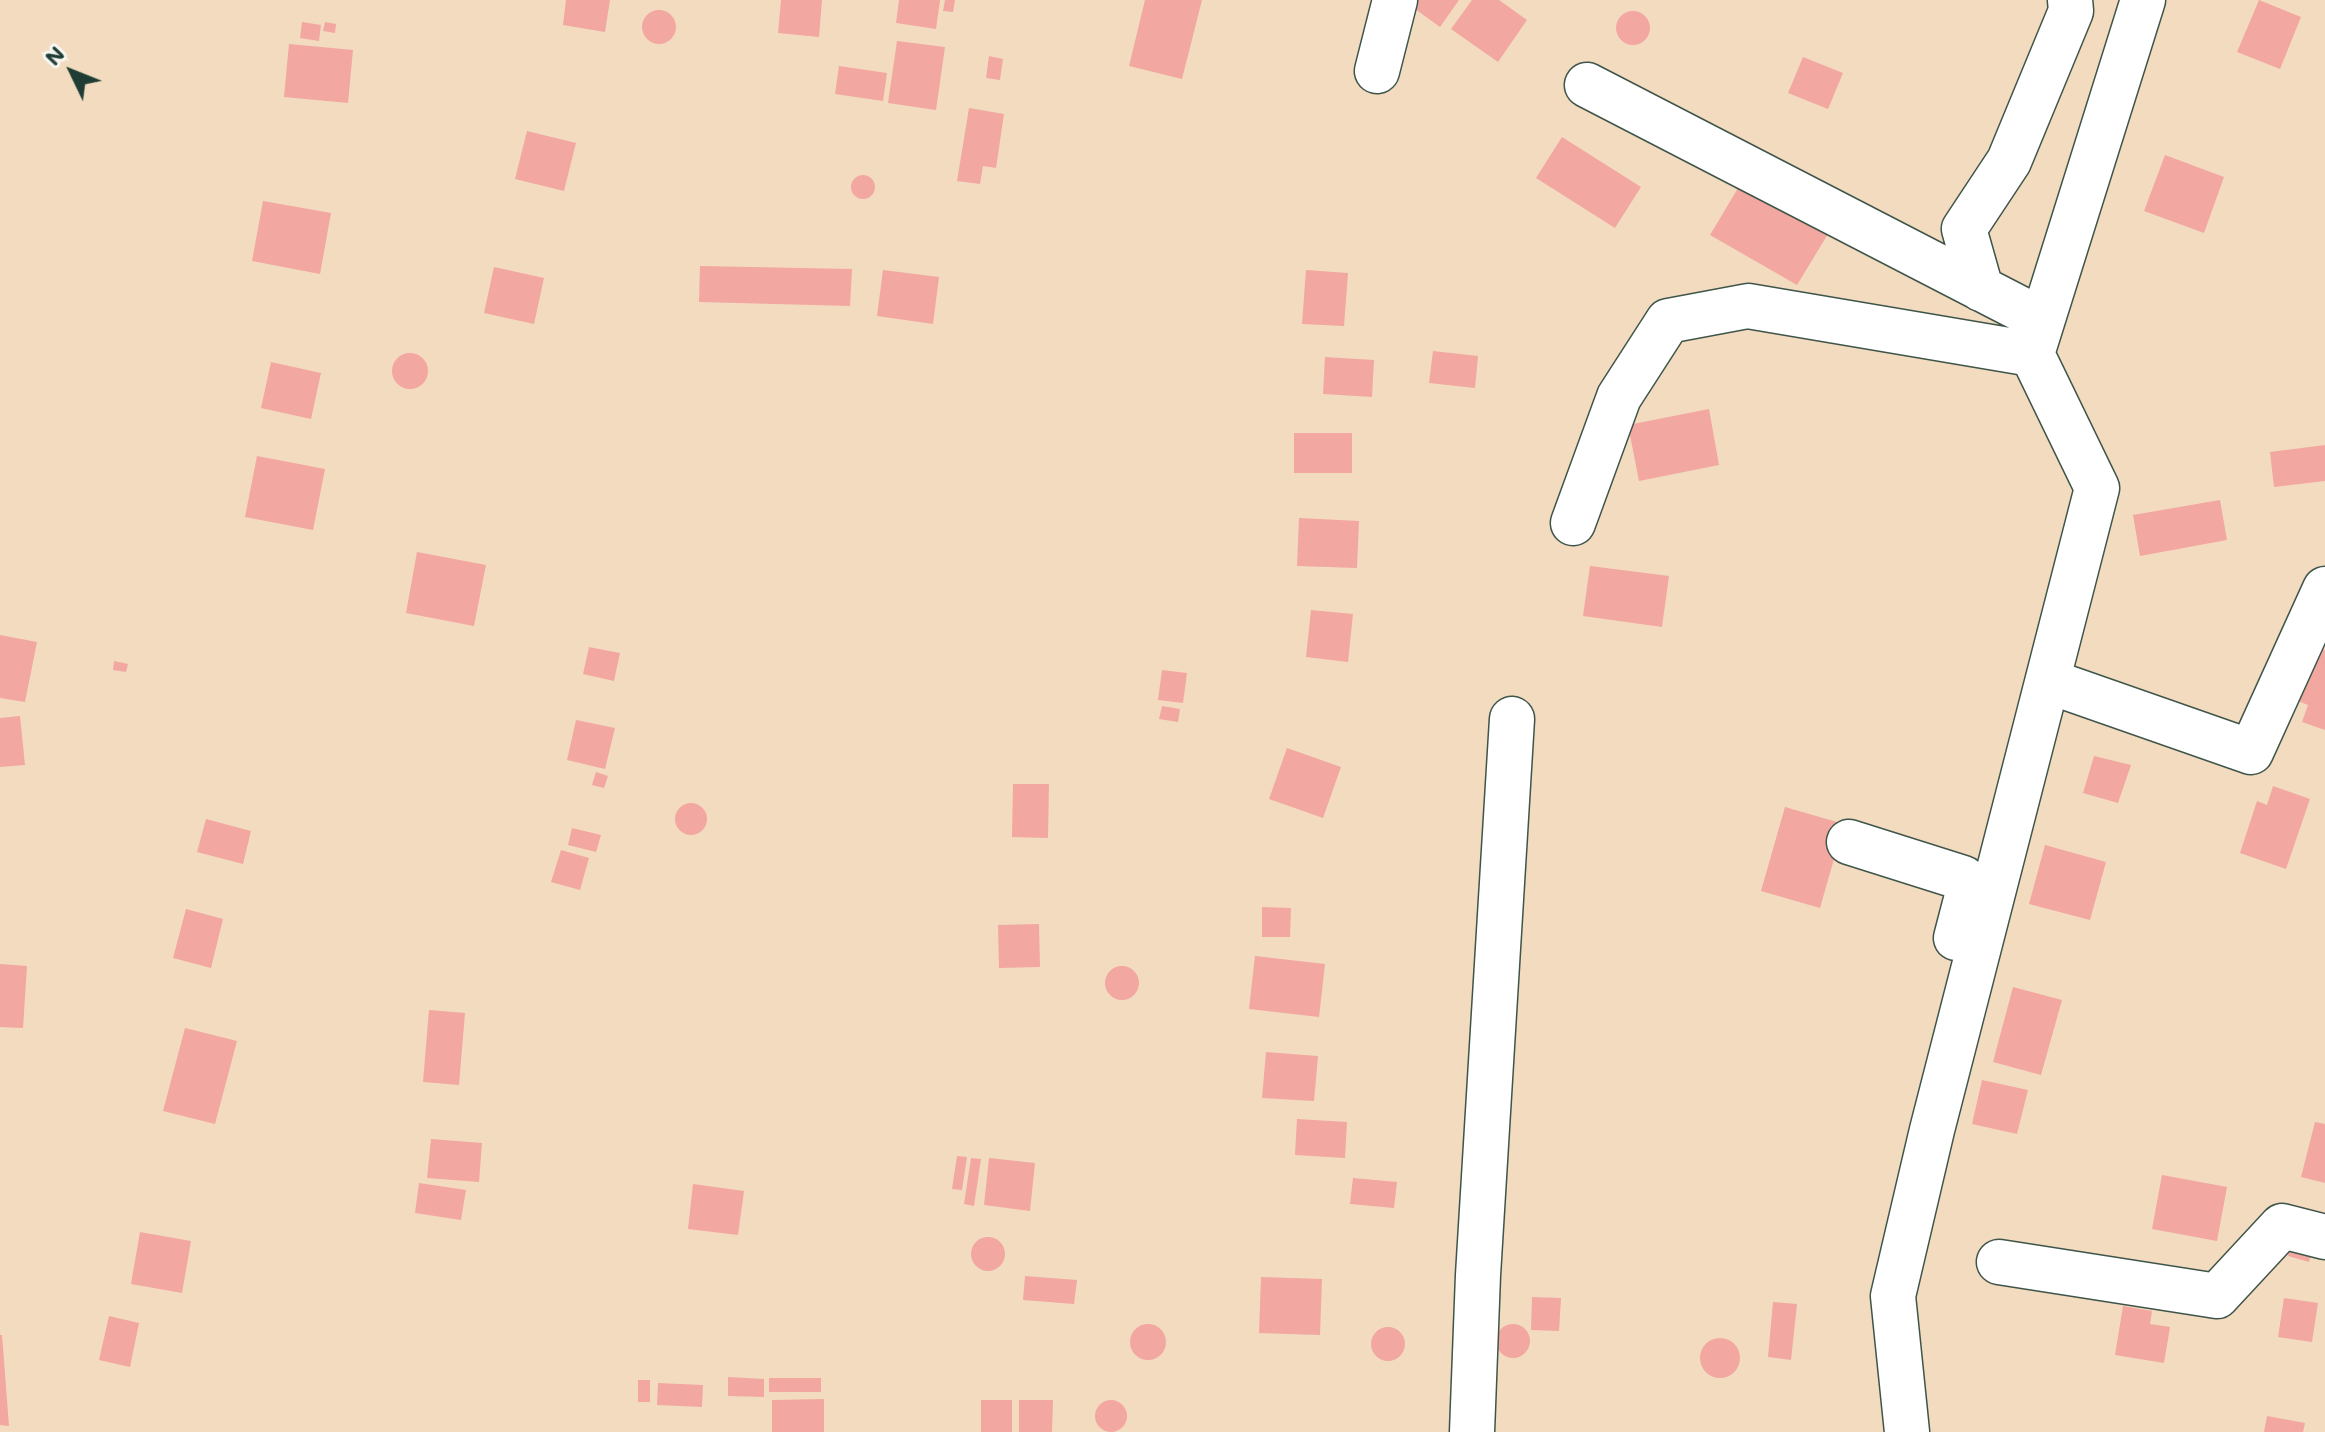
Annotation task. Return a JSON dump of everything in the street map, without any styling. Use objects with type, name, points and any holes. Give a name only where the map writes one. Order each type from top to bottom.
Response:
[{"type":"street","points":[[1377,71],[1395,0]]},
{"type":"street","points":[[1981,289],[1964,229],[2009,161],[2071,11],[2070,0]]},
{"type":"street","points":[[2037,337],[2143,0]]},
{"type":"street","points":[[1587,85],[1981,289],[2037,337],[2097,488],[1893,1296],[1907,1432]]},
{"type":"street","points":[[1573,523],[1619,397],[1668,321],[1748,306],[2037,337]]},
{"type":"street","points":[[2048,681],[2251,752],[2325,589]]},
{"type":"street","points":[[1472,1432],[1478,1275],[1512,719]]},
{"type":"street","points":[[1849,842],[1963,878],[1968,892],[1881,1215],[1906,1240]]},
{"type":"street","points":[[1999,1262],[2217,1296],[2282,1226],[2325,1237]]},
{"type":"building","points":[[566,0],[610,0],[605,32],[563,25]]},
{"type":"building","points":[[781,0],[822,0],[819,37],[778,33]]},
{"type":"building","points":[[899,0],[940,0],[936,29],[896,23]]},
{"type":"building","points":[[945,0],[955,0],[953,12],[943,11]]},
{"type":"building","points":[[1145,0],[1202,0],[1182,79],[1129,66]]},
{"type":"building","points":[[1415,0],[1459,0],[1440,27],[1411,6]]},
{"type":"building","points":[[1472,0],[1499,0],[1527,20],[1498,62],[1451,29]]},
{"type":"building","points":[[2259,0],[2301,17],[2280,69],[2237,52]]},
{"type":"building","points":[[659,10],[671,15],[676,27],[671,39],[659,44],[647,39],[642,27],[647,15]]},
{"type":"building","points":[[1633,11],[1645,16],[1650,28],[1645,40],[1633,45],[1621,40],[1616,28],[1621,16]]},
{"type":"building","points":[[302,22],[321,25],[319,41],[300,38]]},
{"type":"building","points":[[325,22],[336,24],[335,33],[323,31]]},
{"type":"building","points":[[897,41],[945,47],[936,110],[888,103]]},
{"type":"building","points":[[289,44],[353,50],[348,103],[284,97]]},
{"type":"building","points":[[989,56],[1003,59],[1000,80],[986,78]]},
{"type":"building","points":[[1803,57],[1843,73],[1828,109],[1788,93]]},
{"type":"building","points":[[839,66],[887,73],[883,101],[835,94]]},
{"type":"building","points":[[969,108],[1004,114],[996,168],[983,166],[980,184],[957,181]]},
{"type":"building","points":[[527,131],[576,143],[564,191],[515,179]]},
{"type":"building","points":[[1562,137],[1641,187],[1615,228],[1536,178]]},
{"type":"building","points":[[2165,155],[2224,177],[2204,233],[2144,211]]},
{"type":"building","points":[[863,175],[872,178],[875,187],[872,196],[863,199],[854,196],[851,187],[854,178]]},
{"type":"building","points":[[1741,183],[1828,234],[1797,285],[1710,235]]},
{"type":"building","points":[[263,201],[331,213],[320,274],[252,261]]},
{"type":"building","points":[[700,266],[852,269],[850,306],[699,302]]},
{"type":"building","points":[[494,267],[544,278],[534,324],[484,313]]},
{"type":"building","points":[[883,270],[939,277],[933,324],[877,316]]},
{"type":"building","points":[[1306,270],[1348,273],[1344,326],[1302,324]]},
{"type":"building","points":[[1433,351],[1478,356],[1475,388],[1429,383]]},
{"type":"building","points":[[410,353],[422,359],[428,371],[422,383],[410,389],[398,383],[392,371],[398,359]]},
{"type":"building","points":[[1325,357],[1374,360],[1372,397],[1323,394]]},
{"type":"building","points":[[271,362],[321,373],[311,419],[261,408]]},
{"type":"building","points":[[1709,409],[1719,465],[1639,481],[1628,425]]},
{"type":"building","points":[[1294,433],[1352,433],[1352,473],[1294,473]]},
{"type":"building","points":[[2325,445],[2325,481],[2274,487],[2270,452]]},
{"type":"building","points":[[257,456],[325,469],[313,530],[245,517]]},
{"type":"building","points":[[2220,500],[2227,540],[2140,556],[2133,515]]},
{"type":"building","points":[[1299,518],[1359,521],[1357,568],[1297,566]]},
{"type":"building","points":[[417,552],[486,565],[474,626],[406,613]]},
{"type":"building","points":[[1590,566],[1669,576],[1662,627],[1583,616]]},
{"type":"building","points":[[1311,610],[1353,614],[1348,662],[1306,657]]},
{"type":"building","points":[[0,635],[37,642],[25,702],[0,698]]},
{"type":"building","points":[[589,647],[620,653],[614,681],[583,674]]},
{"type":"building","points":[[2317,647],[2325,650],[2325,730],[2302,722],[2308,705],[2298,701]]},
{"type":"building","points":[[114,661],[128,664],[126,672],[113,670]]},
{"type":"building","points":[[1162,670],[1187,673],[1183,703],[1158,700]]},
{"type":"building","points":[[1162,706],[1180,709],[1178,722],[1159,719]]},
{"type":"building","points":[[20,716],[25,765],[0,767],[0,718]]},
{"type":"building","points":[[576,720],[615,728],[605,769],[567,760]]},
{"type":"building","points":[[1287,748],[1341,767],[1323,818],[1269,799]]},
{"type":"building","points":[[2094,756],[2131,765],[2118,803],[2083,793]]},
{"type":"building","points":[[596,772],[608,776],[604,788],[592,785]]},
{"type":"building","points":[[1013,784],[1049,784],[1048,838],[1012,837]]},
{"type":"building","points":[[2273,786],[2310,799],[2286,869],[2240,853],[2257,801],[2267,805]]},
{"type":"building","points":[[691,803],[702,808],[707,819],[702,830],[691,835],[680,830],[675,819],[680,808]]},
{"type":"building","points":[[1785,807],[1844,824],[1820,908],[1761,891]]},
{"type":"building","points":[[206,819],[251,831],[243,864],[197,852]]},
{"type":"building","points":[[572,828],[601,835],[596,852],[568,845]]},
{"type":"building","points":[[2045,845],[2106,862],[2090,920],[2029,904]]},
{"type":"building","points":[[561,850],[589,858],[580,890],[551,882]]},
{"type":"building","points":[[1262,907],[1291,908],[1290,937],[1262,937]]},
{"type":"building","points":[[186,909],[223,919],[211,968],[173,958]]},
{"type":"building","points":[[1039,924],[1040,967],[999,968],[998,925]]},
{"type":"building","points":[[1255,956],[1325,964],[1319,1017],[1249,1009]]},
{"type":"building","points":[[0,964],[27,966],[23,1028],[0,1027]]},
{"type":"building","points":[[1122,966],[1134,971],[1139,983],[1134,995],[1122,1000],[1110,995],[1105,983],[1110,971]]},
{"type":"building","points":[[2013,987],[2062,1000],[2041,1075],[1993,1062]]},
{"type":"building","points":[[429,1010],[465,1013],[459,1085],[423,1082]]},
{"type":"building","points":[[185,1028],[237,1041],[215,1124],[163,1111]]},
{"type":"building","points":[[1266,1052],[1318,1056],[1314,1101],[1262,1098]]},
{"type":"building","points":[[1982,1080],[2028,1090],[2017,1134],[1972,1124]]},
{"type":"building","points":[[1297,1119],[1347,1122],[1345,1158],[1295,1155]]},
{"type":"building","points":[[2315,1122],[2325,1124],[2325,1183],[2301,1177]]},
{"type":"building","points":[[431,1139],[482,1143],[479,1182],[427,1178]]},
{"type":"building","points":[[957,1156],[967,1157],[962,1190],[952,1189]]},
{"type":"building","points":[[971,1158],[981,1159],[974,1206],[964,1204]]},
{"type":"building","points":[[989,1158],[1035,1163],[1030,1211],[984,1205]]},
{"type":"building","points":[[2162,1175],[2227,1187],[2217,1241],[2152,1229]]},
{"type":"building","points":[[1353,1178],[1397,1182],[1394,1208],[1350,1204]]},
{"type":"building","points":[[419,1183],[466,1190],[461,1220],[415,1213]]},
{"type":"building","points":[[693,1184],[744,1191],[738,1235],[688,1229]]},
{"type":"building","points":[[140,1232],[191,1241],[182,1293],[131,1284]]},
{"type":"building","points":[[988,1237],[1000,1242],[1005,1254],[1000,1266],[988,1271],[976,1266],[971,1254],[976,1242]]},
{"type":"building","points":[[2293,1240],[2313,1246],[2309,1262],[2288,1256]]},
{"type":"building","points":[[1025,1276],[1077,1280],[1074,1304],[1023,1300]]},
{"type":"building","points":[[1261,1277],[1322,1279],[1320,1335],[1259,1333]]},
{"type":"building","points":[[1532,1297],[1561,1298],[1559,1331],[1531,1330]]},
{"type":"building","points":[[2284,1298],[2318,1303],[2312,1342],[2278,1337]]},
{"type":"building","points":[[1773,1302],[1797,1304],[1791,1360],[1768,1357]]},
{"type":"building","points":[[2123,1306],[2152,1311],[2150,1324],[2170,1327],[2164,1363],[2115,1355]]},
{"type":"building","points":[[109,1316],[139,1323],[130,1367],[99,1360]]},
{"type":"building","points":[[1148,1324],[1161,1329],[1166,1342],[1161,1355],[1148,1360],[1135,1355],[1130,1342],[1135,1329]]},
{"type":"building","points":[[1513,1324],[1525,1329],[1530,1341],[1525,1353],[1513,1358],[1501,1353],[1496,1341],[1501,1329]]},
{"type":"building","points":[[1388,1327],[1400,1332],[1405,1344],[1400,1356],[1388,1361],[1376,1356],[1371,1344],[1376,1332]]},
{"type":"building","points":[[2,1335],[9,1426],[0,1425]]},
{"type":"building","points":[[1720,1338],[1734,1344],[1740,1358],[1734,1372],[1720,1378],[1706,1372],[1700,1358],[1706,1344]]},
{"type":"building","points":[[728,1377],[764,1379],[764,1397],[728,1396]]},
{"type":"building","points":[[769,1378],[821,1378],[821,1392],[769,1392]]},
{"type":"building","points":[[638,1380],[650,1380],[650,1402],[638,1402]]},
{"type":"building","points":[[658,1383],[703,1385],[702,1407],[657,1405]]},
{"type":"building","points":[[824,1399],[824,1432],[772,1432],[772,1400]]},
{"type":"building","points":[[981,1400],[1012,1400],[1012,1432],[981,1432]]},
{"type":"building","points":[[1019,1400],[1053,1400],[1052,1432],[1019,1432]]},
{"type":"building","points":[[1111,1400],[1123,1404],[1127,1416],[1123,1428],[1111,1432],[1099,1428],[1095,1416],[1099,1404]]},
{"type":"building","points":[[2267,1416],[2305,1423],[2303,1432],[2264,1432]]}]
